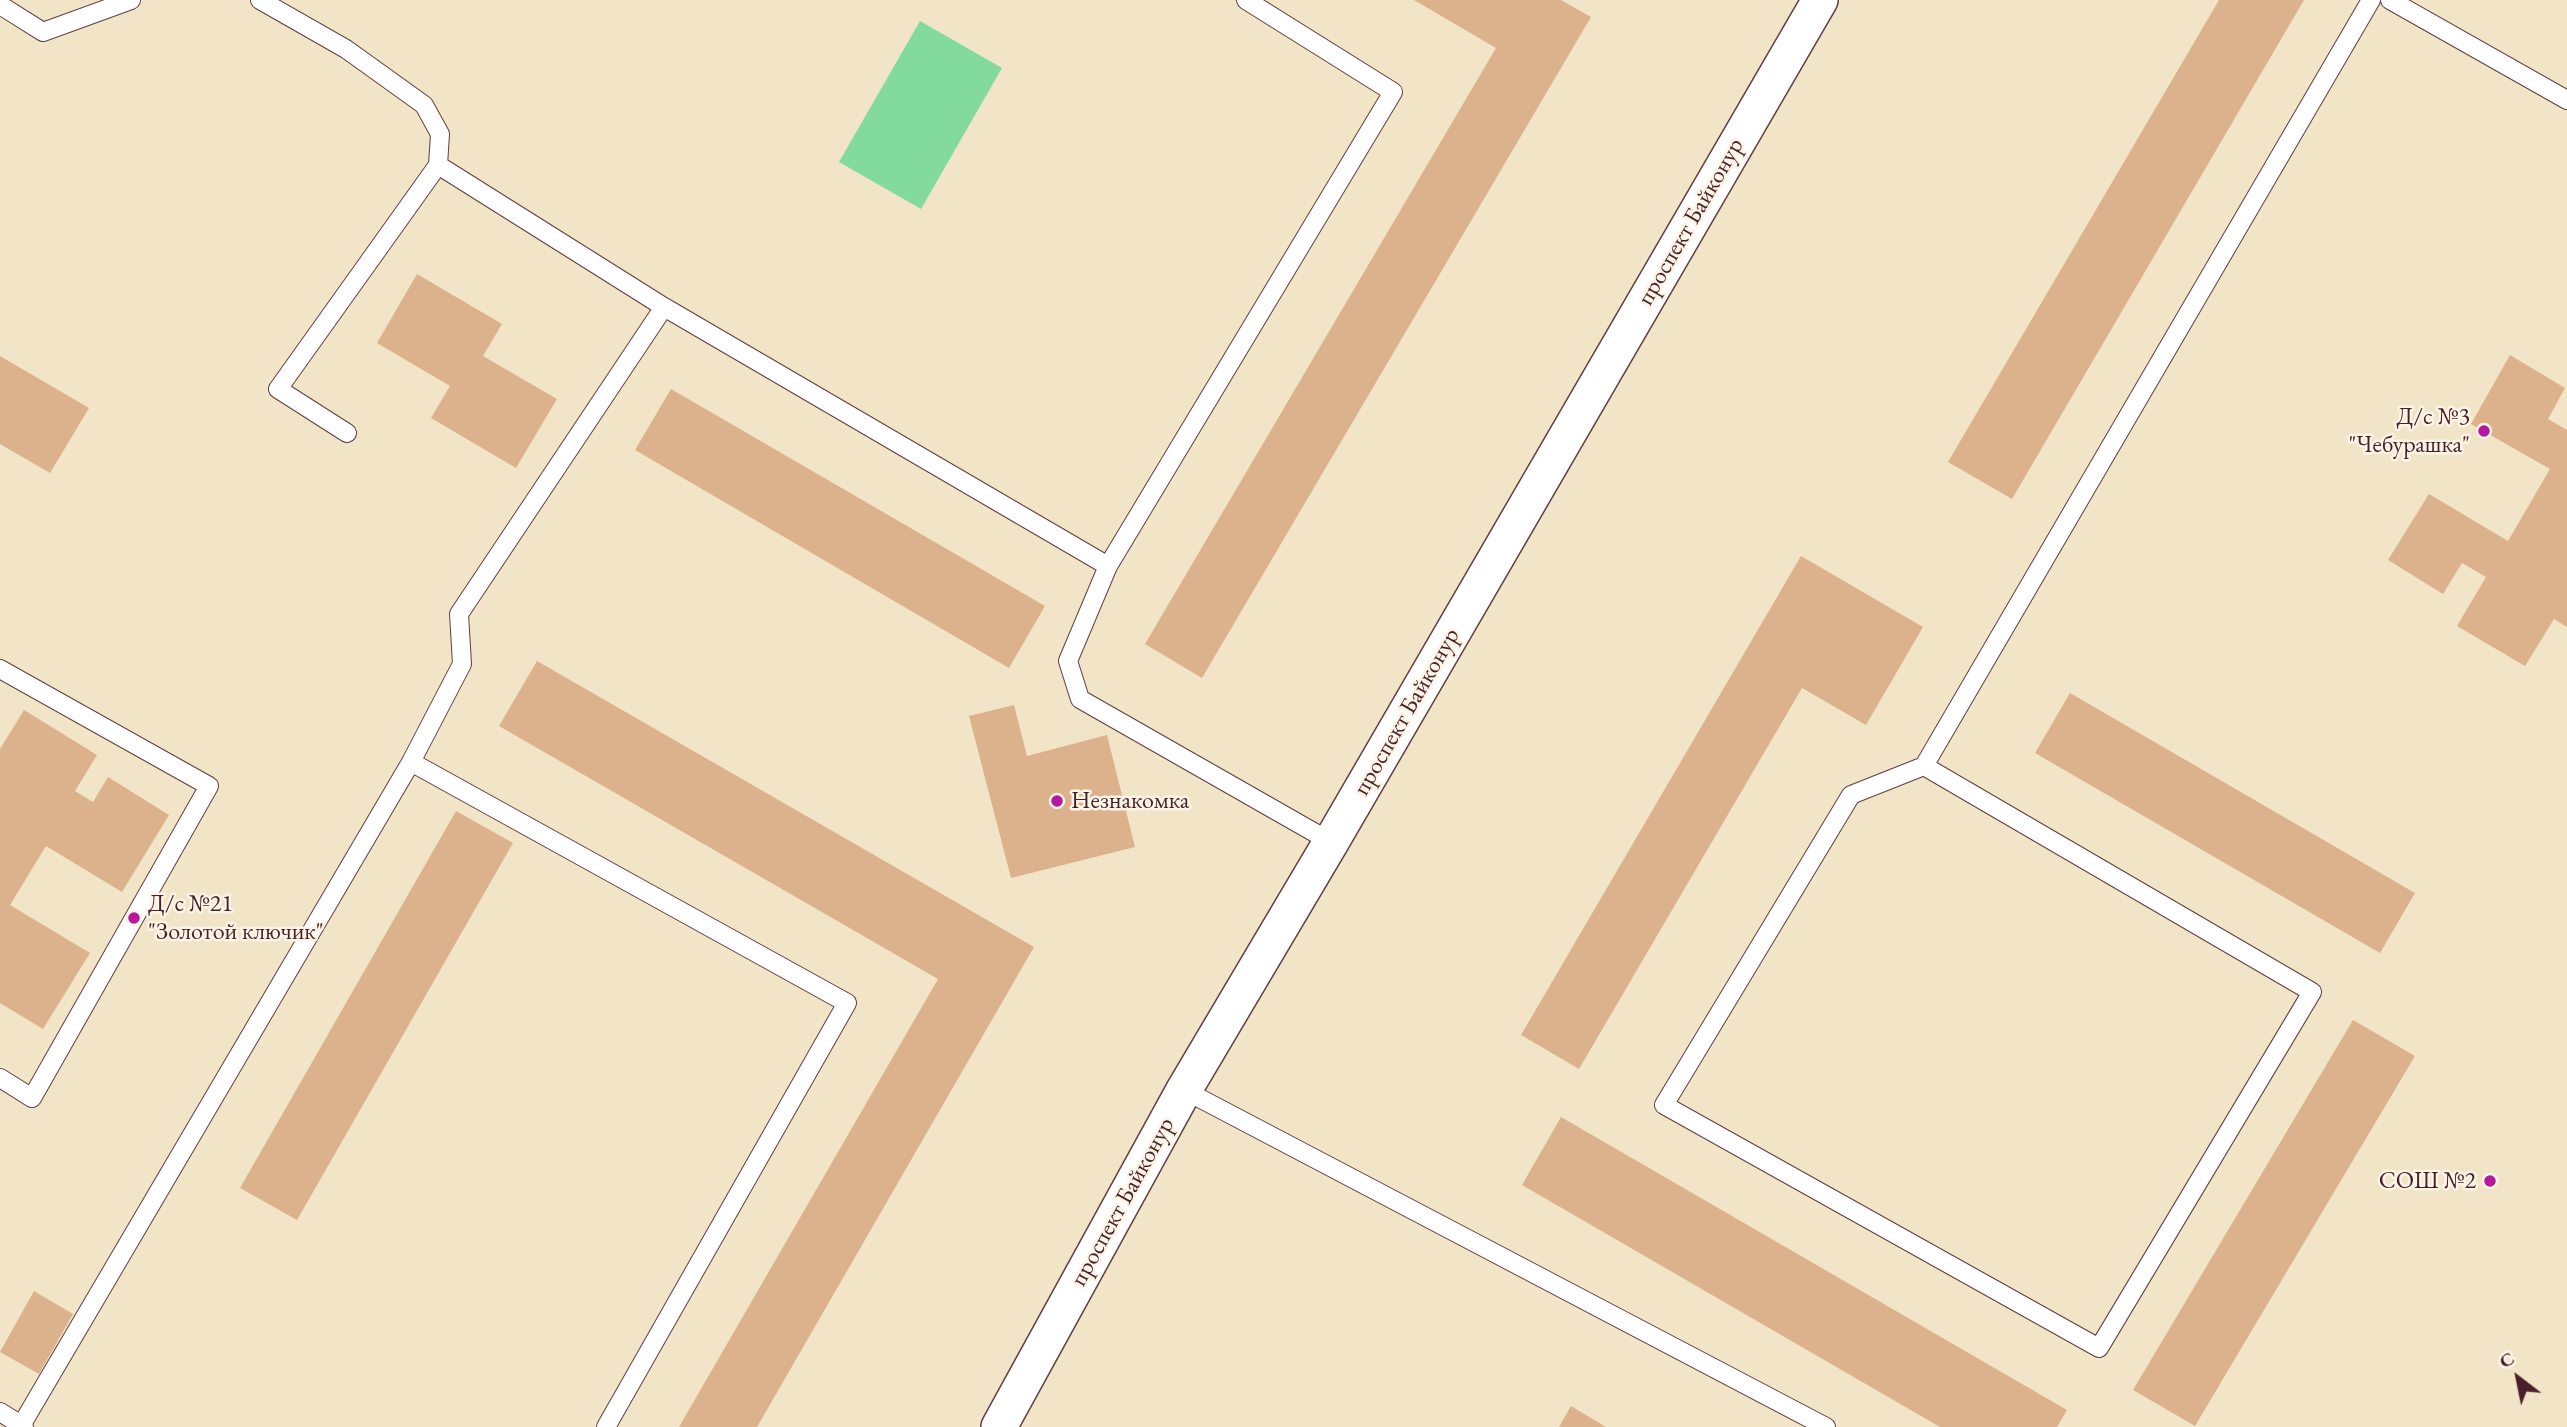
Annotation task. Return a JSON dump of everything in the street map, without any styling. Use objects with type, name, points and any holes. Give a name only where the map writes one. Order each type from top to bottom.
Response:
[{"type":"street","name":"проспект Байконур","points":[[999,1427],[1184,1090],[1820,0]]},
{"type":"lane","points":[[0,5],[43,32],[131,0]]},
{"type":"lane","points":[[260,0],[346,49],[424,105],[440,134],[438,165],[278,389],[348,433]]},
{"type":"lane","points":[[1246,0],[1393,92],[1108,566],[1068,661],[1080,699],[1331,842]]},
{"type":"lane","points":[[1924,766],[2312,992],[2099,1348],[1664,1105],[1851,794],[1924,766],[2371,0]]},
{"type":"lane","points":[[2390,0],[2567,100]]},
{"type":"lane","points":[[438,165],[664,307],[1108,566]]},
{"type":"lane","points":[[0,1412],[23,1426],[411,762],[462,664],[459,614],[664,307]]},
{"type":"lane","points":[[0,669],[209,786],[32,1098],[0,1078]]},
{"type":"lane","points":[[411,762],[847,1003],[606,1427]]},
{"type":"lane","points":[[1184,1090],[1826,1427]]},
{"type":"green space","points":[[920,21],[1002,68],[921,209],[839,162]]},
{"type":"building","points":[[1414,0],[1561,0],[1591,17],[1202,678],[1145,644],[1496,48]]},
{"type":"building","points":[[2219,0],[2304,0],[2012,499],[1948,462]]},
{"type":"building","points":[[417,274],[502,324],[483,356],[557,399],[516,468],[431,418],[450,386],[377,343]]},
{"type":"building","points":[[2510,355],[2565,388],[2548,419],[2567,430],[2567,627],[2554,619],[2525,666],[2457,626],[2486,577],[2462,563],[2443,594],[2388,560],[2429,494],[2508,541],[2550,469],[2471,424]]},
{"type":"building","points":[[0,356],[89,408],[50,473],[0,444]]},
{"type":"building","points":[[671,389],[1045,606],[1009,668],[635,450]]},
{"type":"building","points":[[1801,556],[1923,627],[1866,725],[1802,688],[1579,1069],[1521,1035]]},
{"type":"building","points":[[537,661],[1034,947],[757,1427],[679,1427],[938,979],[499,726]]},
{"type":"building","points":[[2070,693],[2415,893],[2380,953],[2035,753]]},
{"type":"building","name":"Незнакомка","points":[[1014,705],[1027,756],[1107,735],[1135,847],[1011,878],[969,716]]},
{"type":"building","points":[[24,710],[97,755],[75,791],[93,802],[108,777],[169,815],[122,892],[46,846],[10,905],[90,953],[43,1029],[0,1003],[0,749]]},
{"type":"building","points":[[456,811],[513,843],[297,1220],[240,1188]]},
{"type":"building","points":[[2353,1020],[2415,1056],[2195,1426],[2133,1390]]},
{"type":"building","points":[[1561,1117],[2067,1410],[2057,1427],[1940,1427],[1522,1185]]},
{"type":"building","points":[[34,1291],[73,1314],[39,1374],[0,1352]]},
{"type":"building","points":[[1571,1406],[1606,1427],[1559,1427]]},
{"type":"place","name":"Д/c №3 \"Чебурашка\"","points":[[2484,431]]},
{"type":"place","name":"Незнакомка","points":[[1057,801]]},
{"type":"place","name":"Д/c №21 \"Золотой ключик\"","points":[[134,918]]},
{"type":"place","name":"СОШ №2","points":[[2490,1181]]}]
